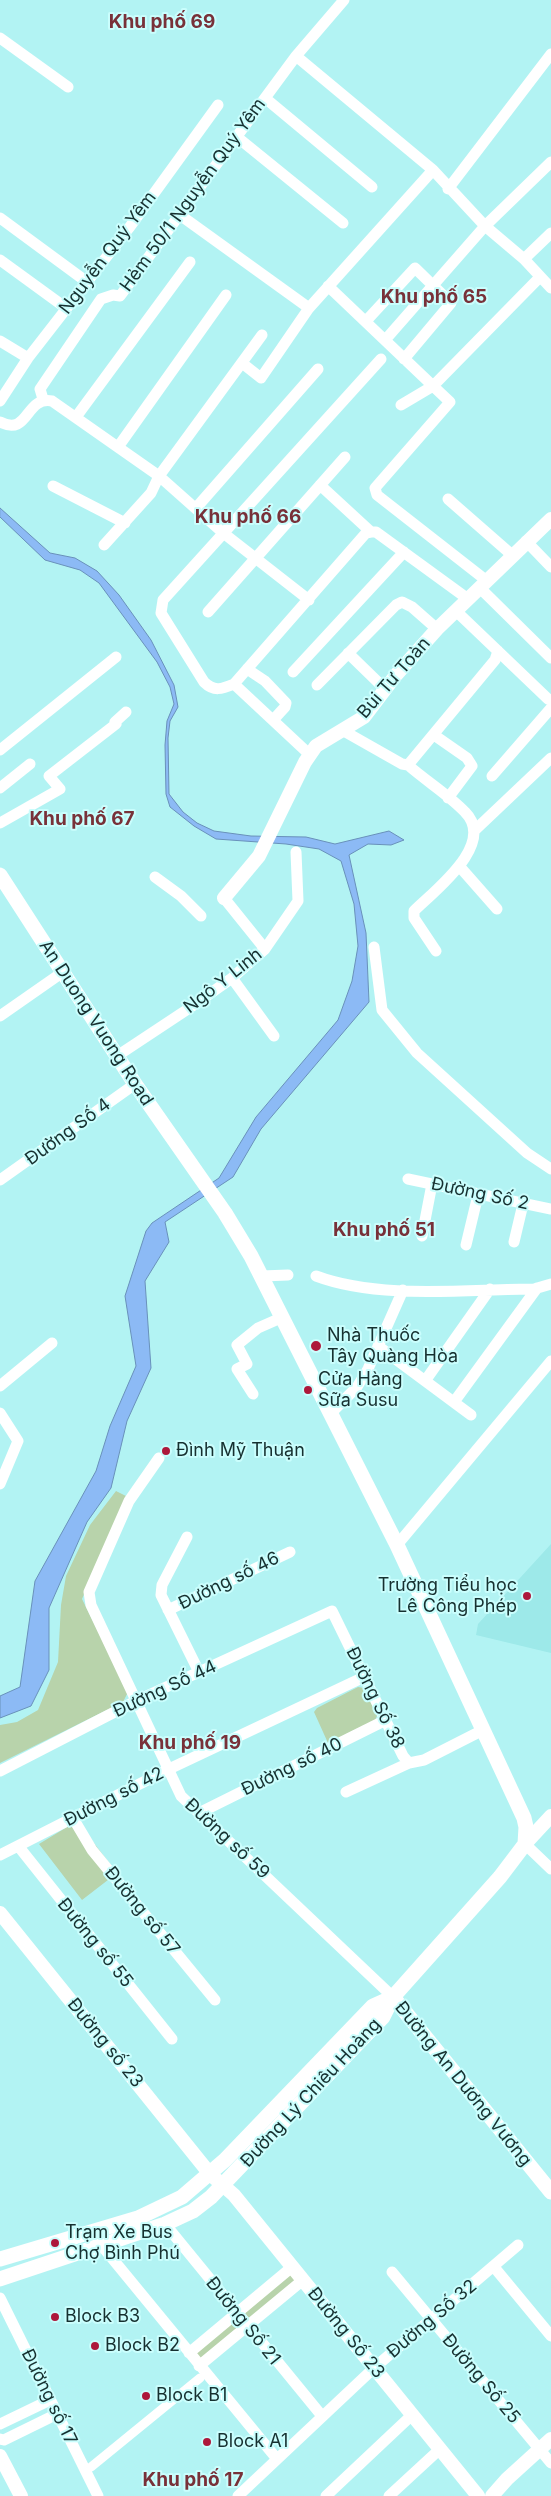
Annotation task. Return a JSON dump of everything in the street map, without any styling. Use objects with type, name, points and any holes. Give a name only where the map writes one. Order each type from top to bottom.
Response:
[{"type":"main road","name":"An Duong Vuong Road","points":[[2,882],[117,1056],[225,1213],[262,1276]]},
{"type":"main road","points":[[262,1276],[397,1545],[524,1818],[526,1828],[525,1844]]},
{"type":"main road","name":"Đường An Dương Vương","points":[[525,1844],[500,1877],[393,1997],[551,2192]]},
{"type":"main road","name":"Đường Lý Chiêu Hoàng","points":[[0,2259],[154,2212],[182,2197],[210,2174],[373,2006],[393,1997]]},
{"type":"main road","name":"Đường Lý Chiêu Hoàng","points":[[0,2279],[165,2224],[193,2211],[223,2186],[383,2018],[393,1997]]},
{"type":"street","name":"Hẻm 50/1 Nguyễn Quý Yêm","points":[[43,399],[40,389],[101,299],[113,295],[120,296],[296,56],[344,0]]},
{"type":"street","points":[[0,38],[68,87]]},
{"type":"street","points":[[448,189],[551,54]]},
{"type":"street","points":[[296,56],[433,170],[448,189],[485,226],[524,258],[551,288]]},
{"type":"street","points":[[265,98],[372,187]]},
{"type":"street","name":"Nguyễn Quý Yêm","points":[[0,401],[28,358],[218,105]]},
{"type":"street","points":[[237,137],[342,223]]},
{"type":"street","points":[[386,339],[485,226],[551,162]]},
{"type":"street","points":[[242,364],[261,378],[309,308],[433,170]]},
{"type":"street","points":[[180,215],[309,308]]},
{"type":"street","points":[[0,218],[86,282]]},
{"type":"street","points":[[524,258],[551,233]]},
{"type":"street","points":[[0,260],[66,308]]},
{"type":"street","points":[[76,417],[190,262]]},
{"type":"street","points":[[366,321],[415,268],[433,285],[451,303],[404,359]]},
{"type":"street","points":[[402,405],[433,386],[540,277]]},
{"type":"street","points":[[328,286],[386,339],[404,359],[450,402],[375,488],[377,494],[483,584],[551,658]]},
{"type":"street","points":[[118,447],[226,295]]},
{"type":"street","points":[[104,545],[151,493],[159,476],[262,335]]},
{"type":"street","points":[[0,341],[28,358]]},
{"type":"street","points":[[381,359],[222,532],[161,605],[161,613],[204,682],[210,688],[217,690],[234,684],[366,533],[376,532],[468,600]]},
{"type":"street","points":[[196,508],[318,369]]},
{"type":"street","points":[[0,422],[8,426],[18,425],[36,403],[43,399],[52,401],[159,476],[222,532],[309,600]]},
{"type":"street","points":[[208,612],[345,457]]},
{"type":"street","points":[[320,485],[371,532]]},
{"type":"street","points":[[53,486],[125,523]]},
{"type":"street","points":[[448,499],[512,555]]},
{"type":"street","name":"Bùi Tư Toàn","points":[[224,898],[264,847],[309,754],[323,740],[364,716],[437,629],[526,541],[551,519]]},
{"type":"street","points":[[526,541],[551,567]]},
{"type":"street","points":[[293,672],[404,552]]},
{"type":"street","points":[[317,685],[396,605],[402,602],[437,629]]},
{"type":"street","points":[[456,611],[550,703],[492,776]]},
{"type":"street","points":[[408,766],[495,660],[498,651]]},
{"type":"street","points":[[348,653],[385,689]]},
{"type":"street","points":[[0,750],[116,658]]},
{"type":"street","points":[[247,669],[264,681],[286,703],[286,707],[274,719]]},
{"type":"street","points":[[234,684],[274,719],[309,754]]},
{"type":"street","points":[[0,823],[60,789],[49,776],[116,724],[115,722],[126,712]]},
{"type":"street","points":[[342,730],[408,766],[466,812],[474,832]]},
{"type":"street","points":[[434,735],[467,758],[472,766],[448,798]]},
{"type":"street","points":[[436,951],[413,915],[414,911],[460,866],[469,850],[474,832],[551,758]]},
{"type":"street","points":[[0,788],[30,764]]},
{"type":"street","name":"Ngô Y Linh","points":[[117,1056],[232,978],[265,949],[298,901],[296,852]]},
{"type":"street","points":[[460,866],[497,909]]},
{"type":"street","points":[[155,877],[181,896],[201,916]]},
{"type":"street","points":[[224,898],[265,949]]},
{"type":"street","points":[[374,947],[382,1010],[416,1053],[527,1153],[551,1170]]},
{"type":"street","points":[[0,1016],[63,972]]},
{"type":"street","points":[[232,978],[274,1036]]},
{"type":"street","name":"Đường Số 4","points":[[0,1180],[136,1084]]},
{"type":"street","name":"Đường Số 2","points":[[408,1179],[551,1209]]},
{"type":"street","points":[[422,1236],[432,1184]]},
{"type":"street","points":[[466,1245],[478,1195]]},
{"type":"street","points":[[514,1242],[523,1204]]},
{"type":"street","points":[[262,1276],[288,1275]]},
{"type":"street","points":[[316,1276],[339,1284],[403,1290],[537,1288],[551,1284]]},
{"type":"street","points":[[454,1402],[537,1288]]},
{"type":"street","points":[[425,1381],[490,1289]]},
{"type":"street","points":[[330,1414],[357,1387],[403,1290]]},
{"type":"street","points":[[253,1394],[237,1369],[247,1364],[237,1345],[258,1328],[283,1317]]},
{"type":"street","points":[[0,1386],[52,1344]]},
{"type":"street","points":[[378,1346],[471,1415]]},
{"type":"street","points":[[397,1545],[551,1360]]},
{"type":"street","points":[[0,1413],[18,1441],[0,1484]]},
{"type":"street","name":"Đường số 59","points":[[159,1458],[129,1501],[89,1592],[91,1605],[138,1700],[181,1796],[393,1997]]},
{"type":"street","points":[[187,1537],[162,1585],[161,1595],[199,1672]]},
{"type":"street","name":"Đường số 46","points":[[168,1610],[290,1552]]},
{"type":"street","name":"Đường Số 44","points":[[0,1771],[138,1700],[332,1611]]},
{"type":"street","name":"Đường Số 38","points":[[332,1611],[409,1763],[424,1760],[483,1730]]},
{"type":"street","name":"Đường số 42","points":[[0,1856],[169,1769],[364,1677]]},
{"type":"street","name":"Đường số 40","points":[[199,1813],[386,1720]]},
{"type":"street","points":[[346,1792],[409,1763]]},
{"type":"street","points":[[551,1816],[525,1844],[551,1869]]},
{"type":"street","name":"Đường số 57","points":[[73,1818],[92,1850],[215,2000]]},
{"type":"street","name":"Đường số 55","points":[[19,1847],[172,2039]]},
{"type":"street","name":"Đường số 23","points":[[0,1913],[210,2174]]},
{"type":"street","name":"Đường Số 23","points":[[210,2174],[234,2196],[478,2496]]},
{"type":"street","name":"Đường Số 21","points":[[165,2224],[322,2416]]},
{"type":"street","name":"Đường Số 32","points":[[238,2496],[374,2368],[518,2245]]},
{"type":"street","points":[[102,2246],[277,2460]]},
{"type":"street","points":[[189,2353],[292,2267]]},
{"type":"street","points":[[494,2267],[551,2336]]},
{"type":"street","name":"Đường Số 25","points":[[392,2272],[551,2463]]},
{"type":"street","points":[[199,2366],[302,2280]]},
{"type":"street","name":"Đường số 17","points":[[0,2298],[98,2496]]},
{"type":"street","points":[[91,2467],[200,2378]]},
{"type":"street","points":[[0,2424],[50,2400]]},
{"type":"street","points":[[0,2439],[4,2440],[57,2414]]},
{"type":"street","points":[[326,2496],[412,2415]]},
{"type":"street","points":[[492,2496],[551,2439]]},
{"type":"street","points":[[389,2496],[440,2449]]},
{"type":"street","points":[[0,2456],[21,2496]]},
{"type":"shaded area","points":[[0,508],[50,553],[75,558],[97,571],[119,595],[151,640],[174,685],[178,707],[170,721],[168,738],[169,794],[183,812],[197,823],[214,831],[251,836],[306,837],[335,844],[389,831],[404,840],[391,845],[368,844],[349,855],[366,933],[369,1002],[261,1129],[233,1177],[165,1222],[169,1242],[145,1281],[151,1368],[127,1421],[111,1488],[87,1522],[49,1608],[49,1670],[31,1706],[0,1718],[0,1696],[20,1687],[35,1581],[96,1471],[110,1426],[136,1366],[125,1296],[146,1231],[152,1223],[219,1178],[256,1117],[338,1020],[352,981],[358,946],[354,904],[341,861],[319,849],[286,844],[216,839],[194,826],[170,807],[166,794],[165,745],[167,721],[174,704],[170,687],[157,662],[99,583],[80,570],[45,560],[0,517]]},
{"type":"shaded area","name":"Trường Tiểu học Lê Công Phép","points":[[551,1544],[551,1653],[476,1635],[478,1624]]},
{"type":"green space","points":[[116,1491],[126,1496],[82,1599],[128,1692],[123,1702],[0,1763],[0,1725],[17,1722],[38,1710],[58,1662],[61,1605],[66,1576],[90,1525]]},
{"type":"green space","points":[[358,1687],[364,1688],[377,1716],[375,1720],[328,1743],[314,1712],[317,1708]]},
{"type":"green space","points":[[77,1821],[117,1873],[82,1900],[39,1844]]},
{"type":"green space","points":[[290,2274],[297,2281],[248,2321],[242,2314]]},
{"type":"green space","points":[[237,2318],[243,2325],[199,2361],[193,2354]]},
{"type":"place","name":"Nhà Thuốc Tây Quàng Hòa","points":[[316,1346]]},
{"type":"place","name":"Cửa Hàng Sữa Susu","points":[[308,1390]]},
{"type":"place","name":"Đình Mỹ Thuận","points":[[166,1451]]},
{"type":"place","name":"Trường Tiểu học Lê Công Phép","points":[[527,1596]]},
{"type":"place","name":"Trạm Xe Bus Chợ Bình Phú","points":[[55,2243]]},
{"type":"place","name":"Block B3","points":[[55,2317]]},
{"type":"place","name":"Block B2","points":[[95,2346]]},
{"type":"place","name":"Block B1","points":[[146,2396]]},
{"type":"place","name":"Block A1","points":[[207,2442]]},
{"type":"district","name":"Khu phố 69","points":[[162,22]]},
{"type":"district","name":"Khu phố 65","points":[[434,297]]},
{"type":"district","name":"Khu phố 66","points":[[248,517]]},
{"type":"district","name":"Khu phố 67","points":[[82,819]]},
{"type":"district","name":"Khu phố 51","points":[[384,1230]]},
{"type":"district","name":"Khu phố 19","points":[[190,1743]]},
{"type":"district","name":"Khu phố 17","points":[[193,2480]]}]
